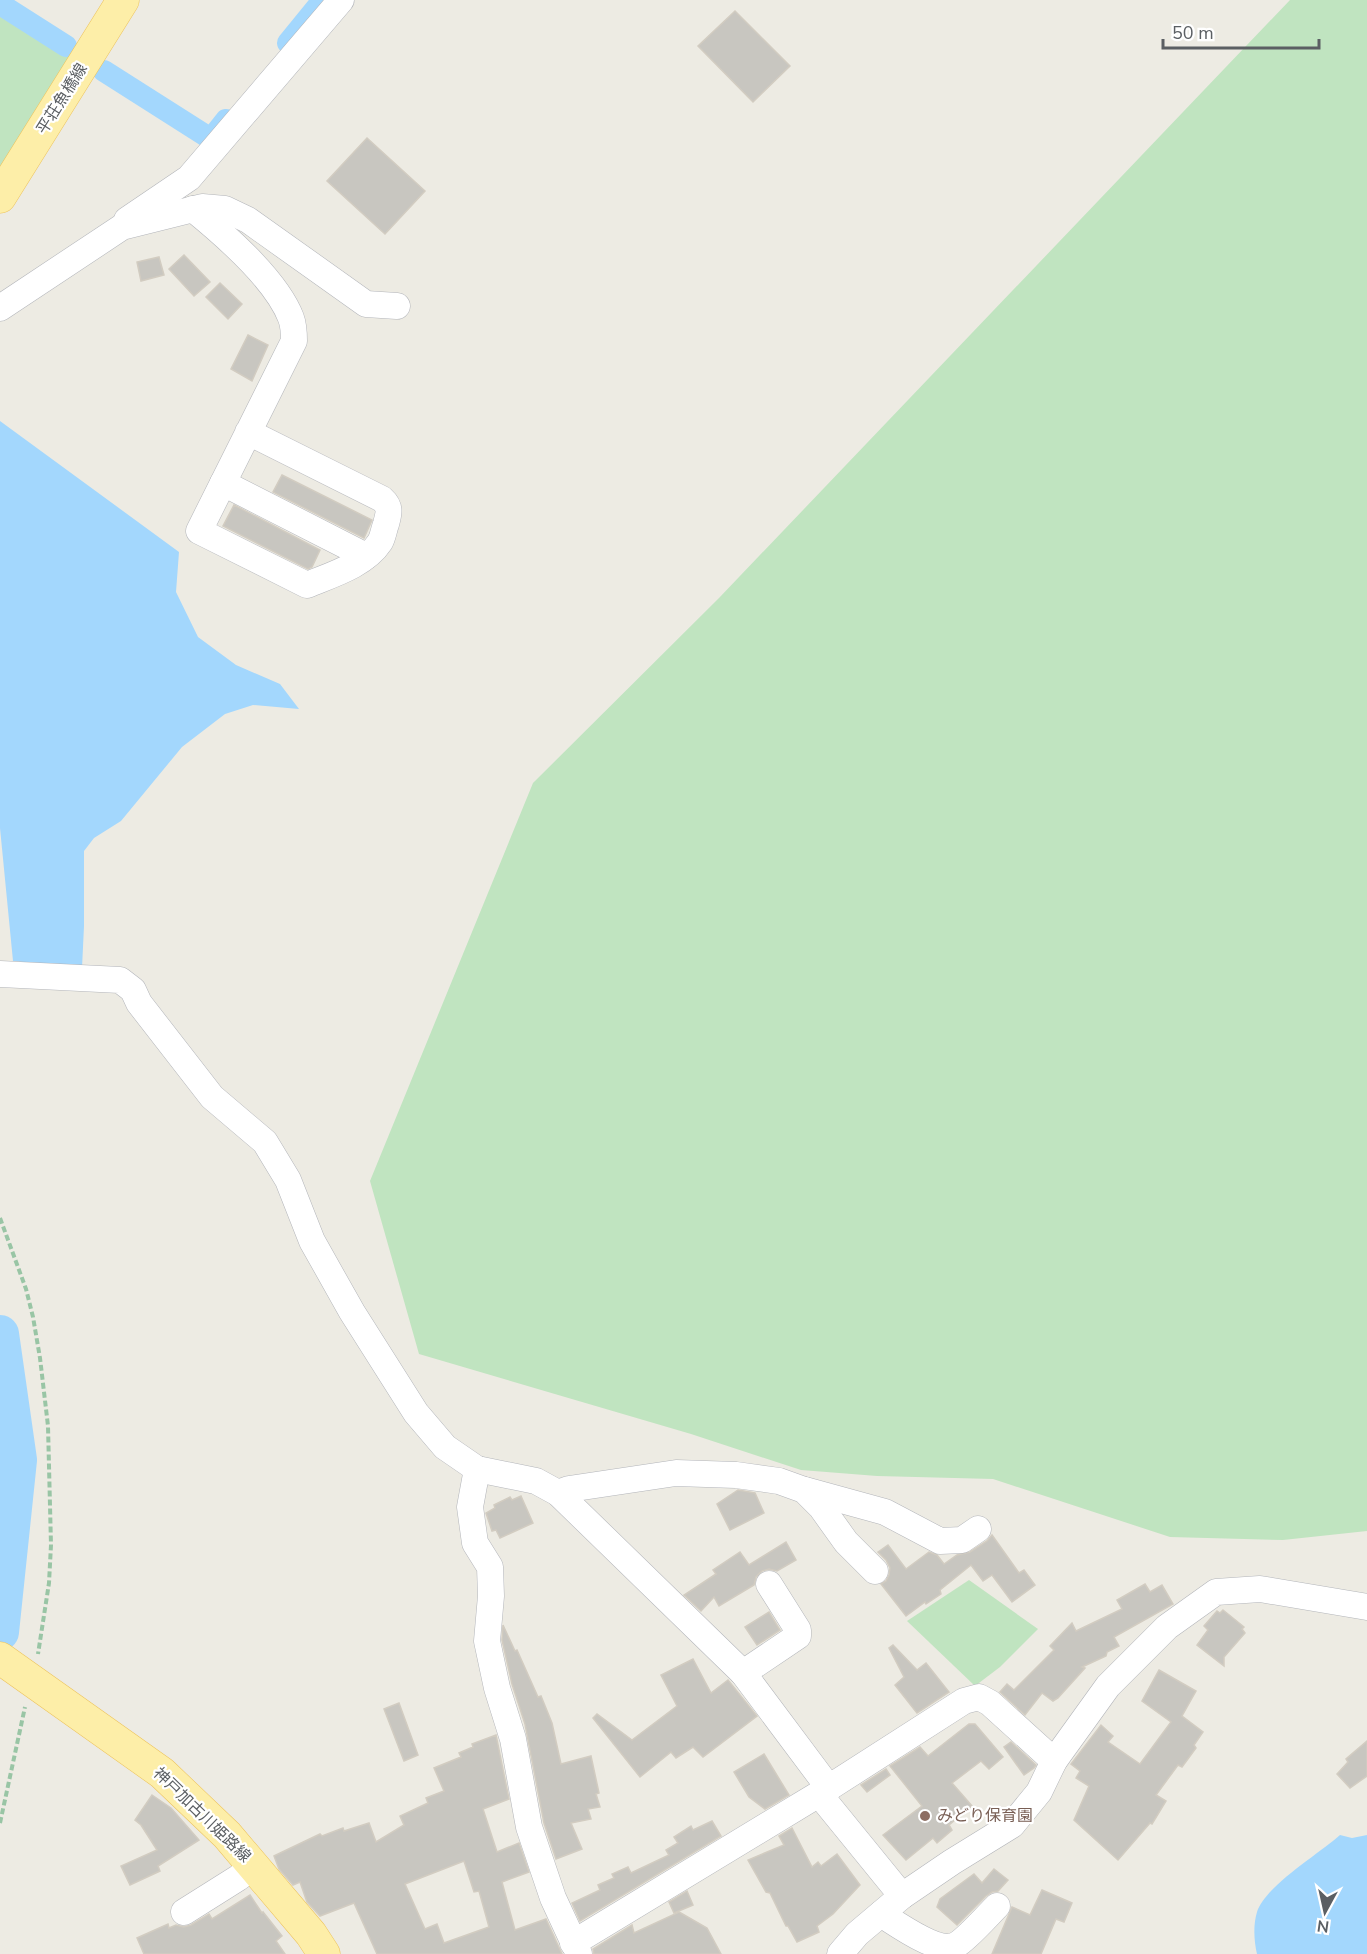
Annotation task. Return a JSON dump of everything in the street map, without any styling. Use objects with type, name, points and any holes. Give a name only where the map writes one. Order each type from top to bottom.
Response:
[{"type":"main road","name":"平荘魚橋線","points":[[0,197],[123,0]]},
{"type":"main road","name":"神戸加古川姫路線","points":[[0,1658],[162,1773],[227,1835],[311,1934],[324,1954]]},
{"type":"street","points":[[122,228],[129,217],[189,178],[341,0]]},
{"type":"street","points":[[0,308],[122,228],[202,207],[225,209],[248,220],[366,304],[398,306]]},
{"type":"street","points":[[193,209],[218,229],[256,267],[282,299],[294,326],[294,341],[248,432],[200,531],[307,585],[340,571],[366,556],[380,541],[390,510],[382,499],[248,432]]},
{"type":"street","points":[[223,483],[366,556]]},
{"type":"street","points":[[0,974],[120,980],[133,990],[139,1003],[212,1097],[265,1142],[288,1180],[312,1241],[352,1312],[416,1413],[445,1447],[477,1469],[536,1481],[558,1493],[742,1673],[824,1791],[902,1896]]},
{"type":"street","points":[[477,1469],[470,1508],[475,1543],[490,1567],[491,1596],[487,1641],[497,1688],[513,1739],[529,1827],[553,1898],[576,1948],[964,1701],[979,1697],[990,1703],[1054,1761]]},
{"type":"street","points":[[558,1493],[569,1489],[676,1473],[736,1475],[779,1481],[885,1512],[940,1541],[962,1540],[978,1529]]},
{"type":"street","points":[[804,1490],[821,1507],[846,1542],[875,1571]]},
{"type":"street","points":[[742,1673],[798,1636],[798,1630],[769,1584]]},
{"type":"street","points":[[840,1954],[856,1934],[902,1896],[1012,1825],[1040,1792],[1054,1761],[1107,1686],[1167,1627],[1216,1592],[1260,1589],[1367,1607]]},
{"type":"street","points":[[184,1912],[254,1866]]},
{"type":"street","points":[[880,1914],[922,1940],[946,1948],[957,1945],[997,1906]]},
{"type":"path","points":[[0,1218],[26,1289],[40,1358],[48,1426],[51,1545],[47,1594],[0,1823]]},
{"type":"green space","points":[[1290,0],[1367,0],[1367,1531],[1283,1540],[1170,1537],[993,1479],[877,1476],[801,1470],[691,1434],[419,1354],[370,1181],[533,783],[719,598]]},
{"type":"green space","points":[[0,9],[73,58],[0,177]]},
{"type":"green space","points":[[969,1580],[1038,1629],[1000,1667],[975,1686],[907,1621]]},
{"type":"water","points":[[0,421],[179,552],[176,592],[198,637],[236,665],[280,684],[299,709],[253,705],[225,714],[182,747],[121,821],[94,838],[84,851],[82,968],[13,961],[0,828]]},
{"type":"water","points":[[1340,1835],[1352,1838],[1367,1835],[1367,1954],[1257,1954],[1255,1922],[1262,1902],[1281,1881]]},
{"type":"building","points":[[735,11],[790,66],[753,102],[698,46]]},
{"type":"building","points":[[367,138],[425,191],[385,234],[327,181]]},
{"type":"building","points":[[184,255],[210,282],[194,296],[169,269]]},
{"type":"building","points":[[159,257],[164,275],[141,281],[137,262]]},
{"type":"building","points":[[220,283],[242,304],[228,319],[206,297]]},
{"type":"building","points":[[248,335],[268,345],[252,381],[231,369]]},
{"type":"building","points":[[282,475],[372,520],[364,538],[273,492]]},
{"type":"building","points":[[234,505],[320,550],[312,567],[308,569],[223,526]]},
{"type":"building","points":[[738,1490],[755,1493],[764,1513],[730,1530],[717,1504]]},
{"type":"building","points":[[521,1496],[533,1523],[500,1538],[496,1530],[492,1531],[486,1513],[495,1508],[494,1505],[510,1497],[512,1500]]},
{"type":"building","points":[[992,1535],[1019,1573],[1024,1570],[1035,1585],[1012,1602],[992,1575],[983,1581],[971,1565],[940,1590],[941,1594],[906,1616],[881,1584],[886,1581],[890,1568],[878,1552],[888,1545],[906,1569],[929,1552],[937,1555],[944,1564],[957,1555],[970,1552]]},
{"type":"building","points":[[786,1542],[796,1560],[777,1571],[769,1569],[762,1571],[756,1577],[754,1585],[719,1606],[714,1597],[701,1611],[684,1595],[716,1574],[713,1570],[740,1552],[749,1565]]},
{"type":"building","points":[[1145,1584],[1150,1592],[1162,1585],[1173,1604],[1114,1637],[1119,1646],[1107,1652],[1106,1656],[1082,1667],[1085,1668],[1058,1698],[1053,1701],[1042,1693],[1025,1715],[1000,1692],[1007,1684],[1014,1690],[1054,1650],[1050,1646],[1072,1623],[1076,1631],[1122,1609],[1117,1600]]},
{"type":"building","points":[[1223,1610],[1244,1627],[1242,1629],[1245,1633],[1224,1657],[1224,1666],[1197,1645],[1208,1630],[1204,1626],[1217,1611],[1220,1613]]},
{"type":"building","points":[[769,1612],[780,1630],[757,1645],[745,1627]]},
{"type":"building","points":[[503,1625],[538,1697],[541,1696],[552,1723],[561,1764],[591,1756],[600,1807],[588,1809],[591,1819],[571,1823],[582,1849],[556,1859],[544,1823],[525,1724],[512,1684],[502,1640]]},
{"type":"building","points":[[893,1645],[917,1670],[926,1663],[949,1692],[917,1713],[895,1685],[904,1677],[889,1648]]},
{"type":"building","points":[[693,1659],[711,1693],[728,1680],[757,1716],[703,1757],[693,1747],[676,1758],[671,1752],[640,1777],[593,1718],[597,1714],[632,1740],[677,1706],[661,1675]]},
{"type":"building","points":[[1159,1670],[1196,1691],[1182,1716],[1203,1732],[1194,1745],[1196,1748],[1182,1767],[1178,1765],[1156,1795],[1166,1801],[1152,1824],[1150,1823],[1118,1860],[1074,1820],[1089,1786],[1076,1778],[1080,1771],[1071,1764],[1101,1725],[1113,1736],[1108,1742],[1140,1764],[1171,1722],[1142,1701]]},
{"type":"building","points":[[399,1703],[418,1755],[404,1761],[384,1709]]},
{"type":"building","points":[[969,1724],[975,1724],[1003,1757],[989,1769],[981,1761],[952,1783],[972,1806],[949,1825],[952,1830],[937,1843],[933,1838],[906,1860],[883,1835],[922,1806],[890,1766],[920,1747],[928,1756]]},
{"type":"building","points":[[496,1735],[509,1799],[483,1809],[497,1852],[519,1843],[529,1872],[502,1882],[515,1930],[546,1919],[562,1954],[377,1954],[354,1903],[320,1916],[307,1902],[300,1882],[293,1885],[279,1869],[274,1856],[320,1834],[322,1836],[343,1828],[344,1831],[369,1823],[376,1842],[404,1825],[400,1816],[428,1803],[426,1798],[444,1791],[434,1768],[461,1757],[459,1753],[473,1747],[472,1744]],"holes":[[[464,1861],[474,1892],[479,1891],[489,1927],[444,1943],[437,1924],[425,1929],[405,1884]]]},
{"type":"building","points":[[1367,1741],[1367,1776],[1350,1788],[1337,1774],[1348,1762],[1346,1759]]},
{"type":"building","points":[[1011,1742],[1036,1765],[1024,1775],[1004,1747]]},
{"type":"building","points":[[764,1754],[789,1795],[765,1809],[749,1797],[734,1772]]},
{"type":"building","points":[[886,1769],[890,1775],[867,1792],[861,1785]]},
{"type":"building","points":[[152,1795],[171,1808],[199,1840],[158,1866],[160,1871],[130,1885],[121,1866],[157,1850],[141,1825],[135,1820]]},
{"type":"building","points":[[712,1821],[721,1836],[580,1921],[572,1903],[600,1890],[598,1885],[614,1878],[612,1874],[628,1867],[631,1873],[669,1855],[666,1850],[678,1843],[674,1837],[691,1826],[693,1830]]},
{"type":"building","points":[[792,1828],[812,1867],[818,1862],[821,1866],[837,1854],[860,1885],[833,1914],[817,1926],[819,1932],[797,1942],[786,1926],[770,1893],[766,1892],[748,1860],[784,1845],[779,1836]]},
{"type":"building","points":[[994,1869],[1008,1880],[998,1891],[986,1896],[957,1925],[937,1907],[940,1899],[974,1874],[982,1883]]},
{"type":"building","points":[[1042,1890],[1072,1903],[1064,1922],[1056,1919],[1041,1954],[992,1954],[1012,1907],[1030,1915]]},
{"type":"building","points":[[687,1891],[693,1905],[674,1913],[669,1902]]},
{"type":"building","points":[[250,1895],[282,1936],[276,1941],[285,1954],[144,1954],[137,1938],[168,1924],[169,1928],[176,1925],[184,1927],[209,1914],[212,1919]]},
{"type":"building","points":[[679,1912],[707,1928],[721,1954],[594,1954],[593,1949],[632,1925],[634,1933]]},
{"type":"waterway","points":[[288,43],[323,0]]},
{"type":"waterway","points":[[0,4],[66,46]]},
{"type":"waterway","points":[[104,71],[211,139],[226,120]]},
{"type":"waterway","points":[[0,1334],[18,1460],[0,1632]]},
{"type":"place","name":"みどり保育園","points":[[925,1816]]}]
